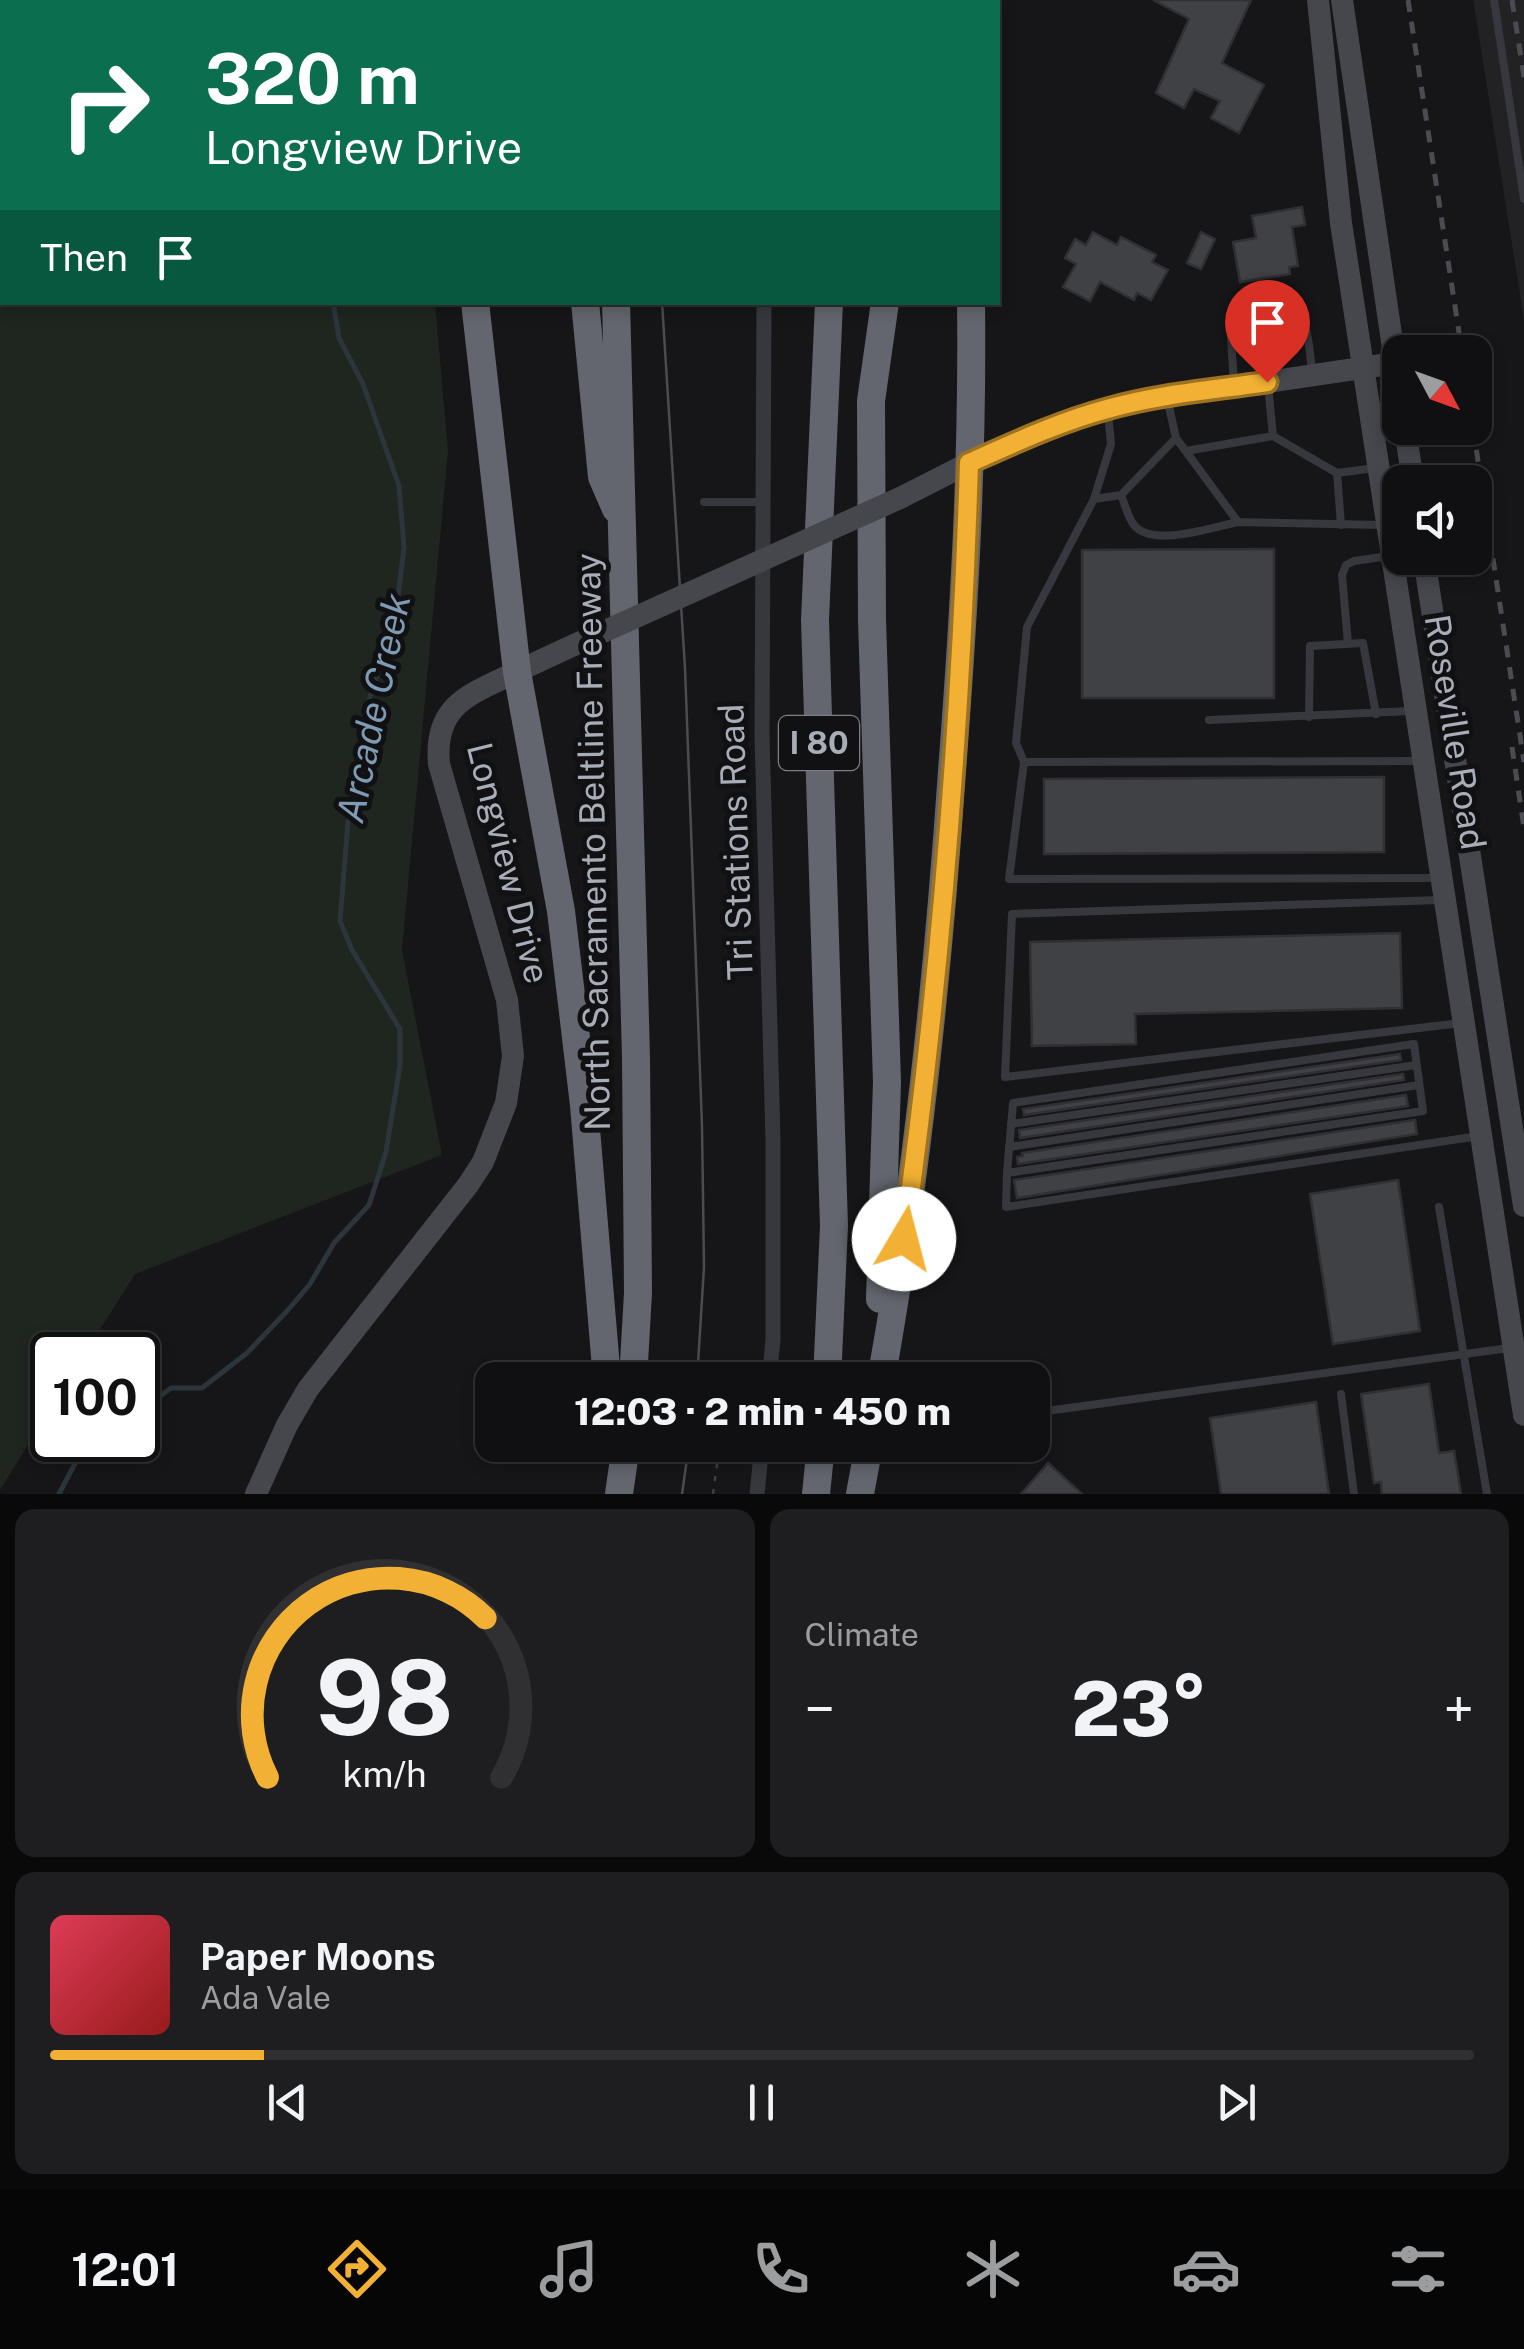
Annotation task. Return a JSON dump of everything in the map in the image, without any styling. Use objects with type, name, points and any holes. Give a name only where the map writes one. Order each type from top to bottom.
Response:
[{"type":"highway","points":[[475,305],[518,672],[561,910],[584,1105],[605,1362]]},
{"type":"highway","points":[[585,305],[602,476],[623,524]]},
{"type":"highway","name":"North Sacramento Beltline Freeway","points":[[616,305],[637,1153],[634,1362]]},
{"type":"highway","name":"I 80","points":[[828,1362],[833,1184],[815,620],[829,305]]},
{"type":"highway","points":[[879,1362],[887,1082],[872,620],[870,401],[885,305]]},
{"type":"highway","points":[[882,1362],[918,1132],[939,954],[960,661],[971,305]]},
{"type":"highway","points":[[614,1462],[617,1494]]},
{"type":"highway","points":[[617,1494],[623,1462]]},
{"type":"highway","points":[[816,1494],[819,1462]]},
{"type":"highway","points":[[860,1494],[866,1462]]},
{"type":"main road","name":"Roseville Road","points":[[1318,0],[1341,223],[1382,487]]},
{"type":"main road","points":[[1342,0],[1391,335]]},
{"type":"main road","name":"Longview Drive","points":[[256,1494],[308,1389],[468,1185],[498,1130],[506,1103],[512,1056],[508,1000],[439,764],[440,731],[456,704],[574,645],[1062,424],[1167,396],[1382,365]]},
{"type":"main road","name":"Roseville Road","points":[[1396,575],[1480,1136],[1519,1346],[1524,1414]]},
{"type":"main road","name":"Roseville Road","points":[[1427,575],[1524,1206]]},
{"type":"street","name":"Tri Stations Road","points":[[764,305],[762,736],[773,1140],[771,1362]]},
{"type":"street","points":[[757,1494],[761,1462]]},
{"type":"lane","points":[[1494,0],[1524,200]]},
{"type":"lane","points":[[1234,387],[1230,322],[1242,306],[1283,300],[1294,304],[1300,312],[1313,375]]},
{"type":"lane","points":[[1267,382],[1273,436]]},
{"type":"lane","points":[[1167,396],[1176,438],[1238,522]]},
{"type":"lane","points":[[1108,409],[1111,444],[1094,499],[1027,627],[1016,743],[1024,762],[1009,879],[1444,889]]},
{"type":"lane","points":[[1186,451],[1273,436],[1337,474],[1379,468]]},
{"type":"lane","points":[[1094,499],[1121,495],[1176,438]]},
{"type":"lane","points":[[1337,474],[1340,525]]},
{"type":"lane","points":[[1121,495],[1135,527],[1149,534],[1171,536],[1238,522],[1382,526]]},
{"type":"lane","points":[[704,502],[762,502]]},
{"type":"lane","points":[[1348,644],[1342,574],[1346,565],[1382,558]]},
{"type":"lane","points":[[1309,717],[1310,646],[1363,643],[1376,714]]},
{"type":"lane","points":[[1210,720],[1416,711]]},
{"type":"lane","points":[[1024,762],[1424,761]]},
{"type":"lane","points":[[1444,889],[1012,914],[1005,1077],[1465,1022]]},
{"type":"lane","points":[[1007,1172],[1422,1111],[1414,1044],[1014,1103],[1007,1172],[1006,1207],[1480,1136]]},
{"type":"lane","points":[[1011,1124],[1416,1065]]},
{"type":"lane","points":[[1009,1147],[1419,1085]]},
{"type":"lane","points":[[1439,1208],[1488,1494]]},
{"type":"lane","points":[[1050,1410],[1519,1346]]},
{"type":"lane","points":[[1341,1394],[1354,1494]]},
{"type":"path","points":[[713,1494],[717,1462]]},
{"type":"shaded area","points":[[1473,0],[1524,0],[1524,320],[1475,11]]},
{"type":"shaded area","points":[[0,305],[435,305],[448,451],[402,950],[442,1155],[135,1274],[98,1332],[30,1332],[30,1442],[0,1490]]},
{"type":"building","points":[[1153,0],[1251,0],[1222,63],[1264,85],[1239,133],[1211,118],[1220,101],[1194,89],[1184,108],[1156,93],[1189,19]]},
{"type":"building","points":[[1302,207],[1305,225],[1292,227],[1298,266],[1289,267],[1290,274],[1240,282],[1233,242],[1256,238],[1252,216]]},
{"type":"building","points":[[1093,232],[1117,245],[1121,237],[1156,255],[1152,262],[1168,270],[1151,300],[1137,293],[1134,300],[1100,282],[1090,301],[1063,287],[1076,264],[1065,258],[1075,239],[1086,245]]},
{"type":"building","points":[[1201,232],[1215,239],[1201,269],[1187,263]]},
{"type":"building","points":[[1274,549],[1274,698],[1082,698],[1082,550]]},
{"type":"building","points":[[1384,777],[1384,852],[1044,854],[1044,779]]},
{"type":"building","points":[[1400,933],[1402,1008],[1135,1014],[1136,1044],[1032,1046],[1030,942]]},
{"type":"building","points":[[1400,1054],[1401,1060],[1024,1115],[1023,1109]]},
{"type":"building","points":[[1403,1074],[1404,1080],[1020,1138],[1019,1130]]},
{"type":"building","points":[[1406,1095],[1408,1106],[1018,1164],[1017,1157],[1022,1153]]},
{"type":"building","points":[[1415,1120],[1417,1134],[1017,1198],[1014,1180]]},
{"type":"building","points":[[1398,1180],[1420,1331],[1333,1344],[1310,1194]]},
{"type":"building","points":[[1429,1384],[1439,1453],[1454,1451],[1461,1494],[1382,1494],[1381,1482],[1374,1483],[1361,1394]]},
{"type":"building","points":[[1316,1402],[1329,1494],[1221,1494],[1210,1418]]},
{"type":"building","points":[[1048,1463],[1082,1494],[1021,1494]]},
{"type":"waterway","name":"Arcade Creek","points":[[160,1396],[171,1388],[202,1388],[247,1353],[310,1284],[334,1243],[369,1205],[386,1152],[400,1065],[400,1029],[352,950],[340,921],[348,822],[363,771],[361,726],[396,614],[404,547],[399,486],[363,384],[339,338],[334,305]]},
{"type":"waterway","name":"Arcade Creek","points":[[59,1494],[76,1462]]},
{"type":"tram line","points":[[662,305],[685,668],[702,1126],[704,1267],[698,1362]]},
{"type":"tram line","points":[[682,1494],[687,1462]]},
{"type":"railway","points":[[1408,0],[1459,335]]},
{"type":"railway","points":[[1512,0],[1524,77]]},
{"type":"railway","points":[[1476,445],[1524,762]]},
{"type":"railway","points":[[1512,747],[1524,828]]},
{"type":"route","points":[[904,1239],[939,954],[960,661],[969,463],[1108,409],[1152,398],[1267,382]]}]
